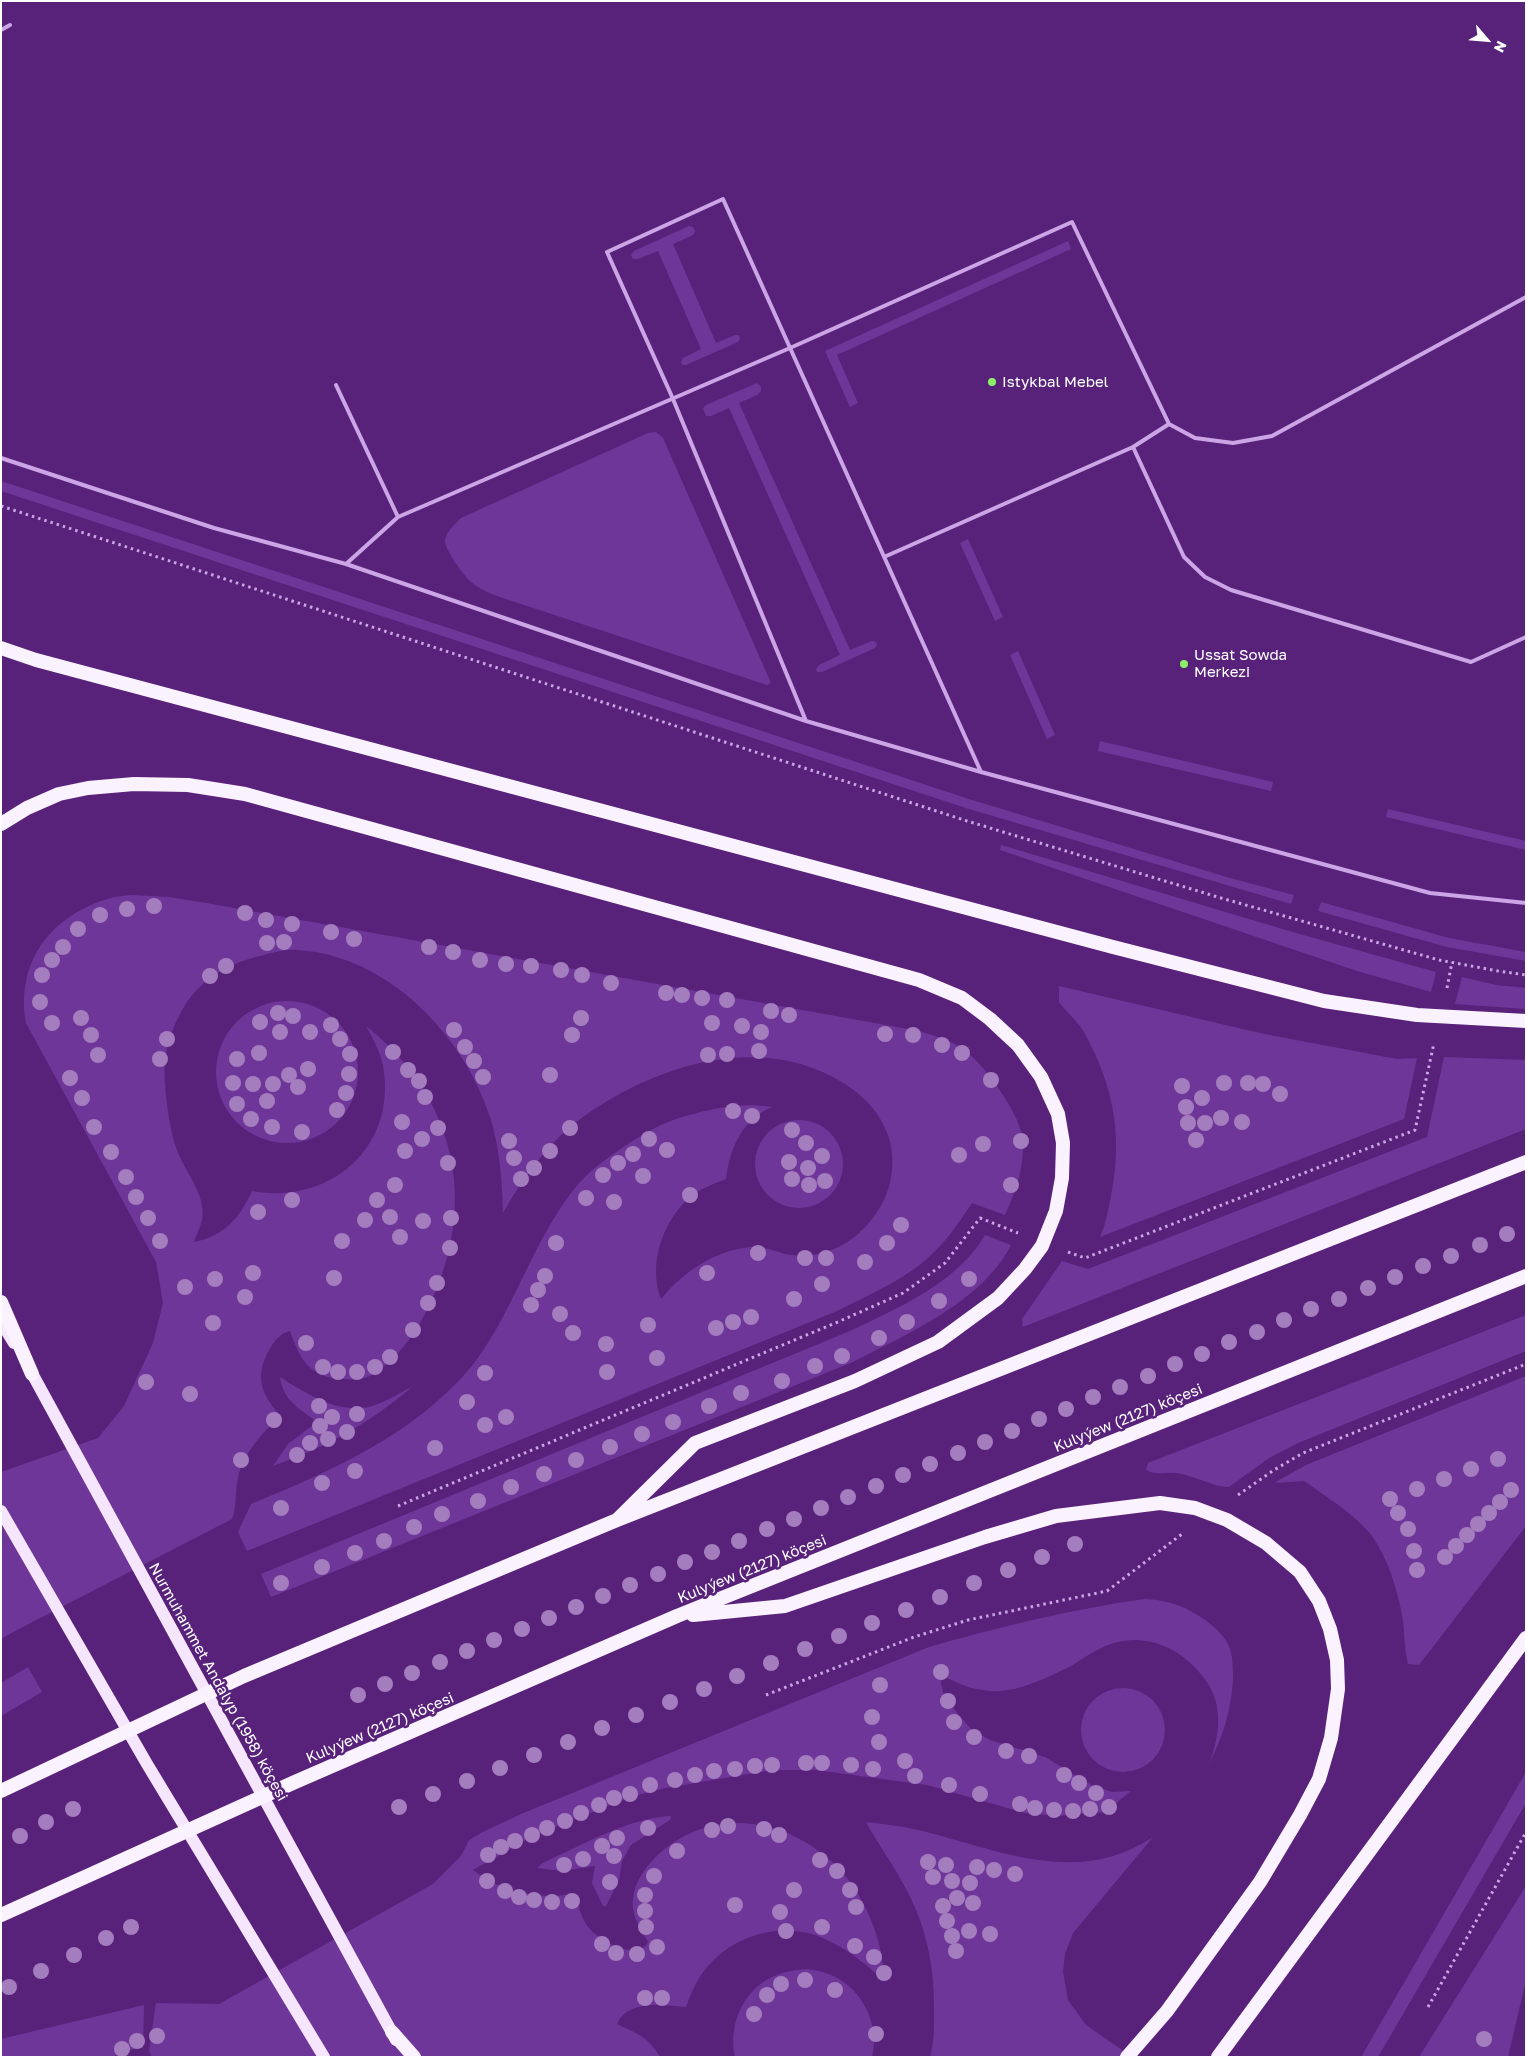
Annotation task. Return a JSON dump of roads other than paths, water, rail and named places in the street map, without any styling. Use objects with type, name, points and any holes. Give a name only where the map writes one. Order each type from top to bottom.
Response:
[{"type":"highway","points":[[1,648],[36,660],[1305,996],[1343,1004],[1440,1016],[1526,1021]]},
{"type":"highway","points":[[1,824],[27,808],[59,794],[88,788],[134,784],[188,785],[245,794],[919,980],[962,998],[990,1019],[1018,1045],[1041,1077],[1058,1114],[1063,1144],[1062,1178],[1056,1211],[1043,1242],[1025,1269],[998,1298],[938,1342],[855,1381],[695,1443],[617,1520]]},
{"type":"highway","points":[[1,1791],[244,1676],[617,1520],[1526,1162]]},
{"type":"highway","name":"Kulyýew (2127) köçesi","points":[[1,1915],[295,1782],[677,1616],[1526,1276]]},
{"type":"highway","points":[[1,1302],[32,1374]]},
{"type":"highway","points":[[677,1616],[785,1606],[985,1537],[1056,1516],[1160,1503],[1195,1508],[1227,1520],[1266,1543],[1300,1572],[1319,1601],[1330,1629],[1337,1660],[1338,1689],[1332,1738],[1319,1779],[1260,1882],[1167,2011],[1127,2057]]},
{"type":"highway","points":[[1219,2056],[1526,1638]]},
{"type":"highway","points":[[392,2032],[414,2057]]},
{"type":"main road","name":"Nurmuhammet Andalyp (1958) köçesi","points":[[1,1322],[32,1374],[407,2057]]},
{"type":"main road","points":[[1,1511],[146,1764],[324,2057]]},
{"type":"lane","points":[[1,30],[10,25]]},
{"type":"lane","points":[[806,721],[672,399],[607,252],[723,199],[981,772]]},
{"type":"lane","points":[[346,564],[398,517],[790,348],[1072,222],[1169,424],[1195,438],[1233,443],[1272,436],[1526,297]]},
{"type":"lane","points":[[336,385],[398,517]]},
{"type":"lane","points":[[884,557],[1133,447],[1169,424]]},
{"type":"lane","points":[[1133,447],[1184,557],[1205,577],[1230,590],[1471,662],[1526,637]]},
{"type":"lane","points":[[1,458],[214,528],[346,564],[806,721],[981,772],[1430,893],[1526,903]]},
{"type":"place","name":"Istykbal Mebel","points":[[992,382]]},
{"type":"place","name":"Ussat Sowda Merkezi","points":[[1184,664]]}]
